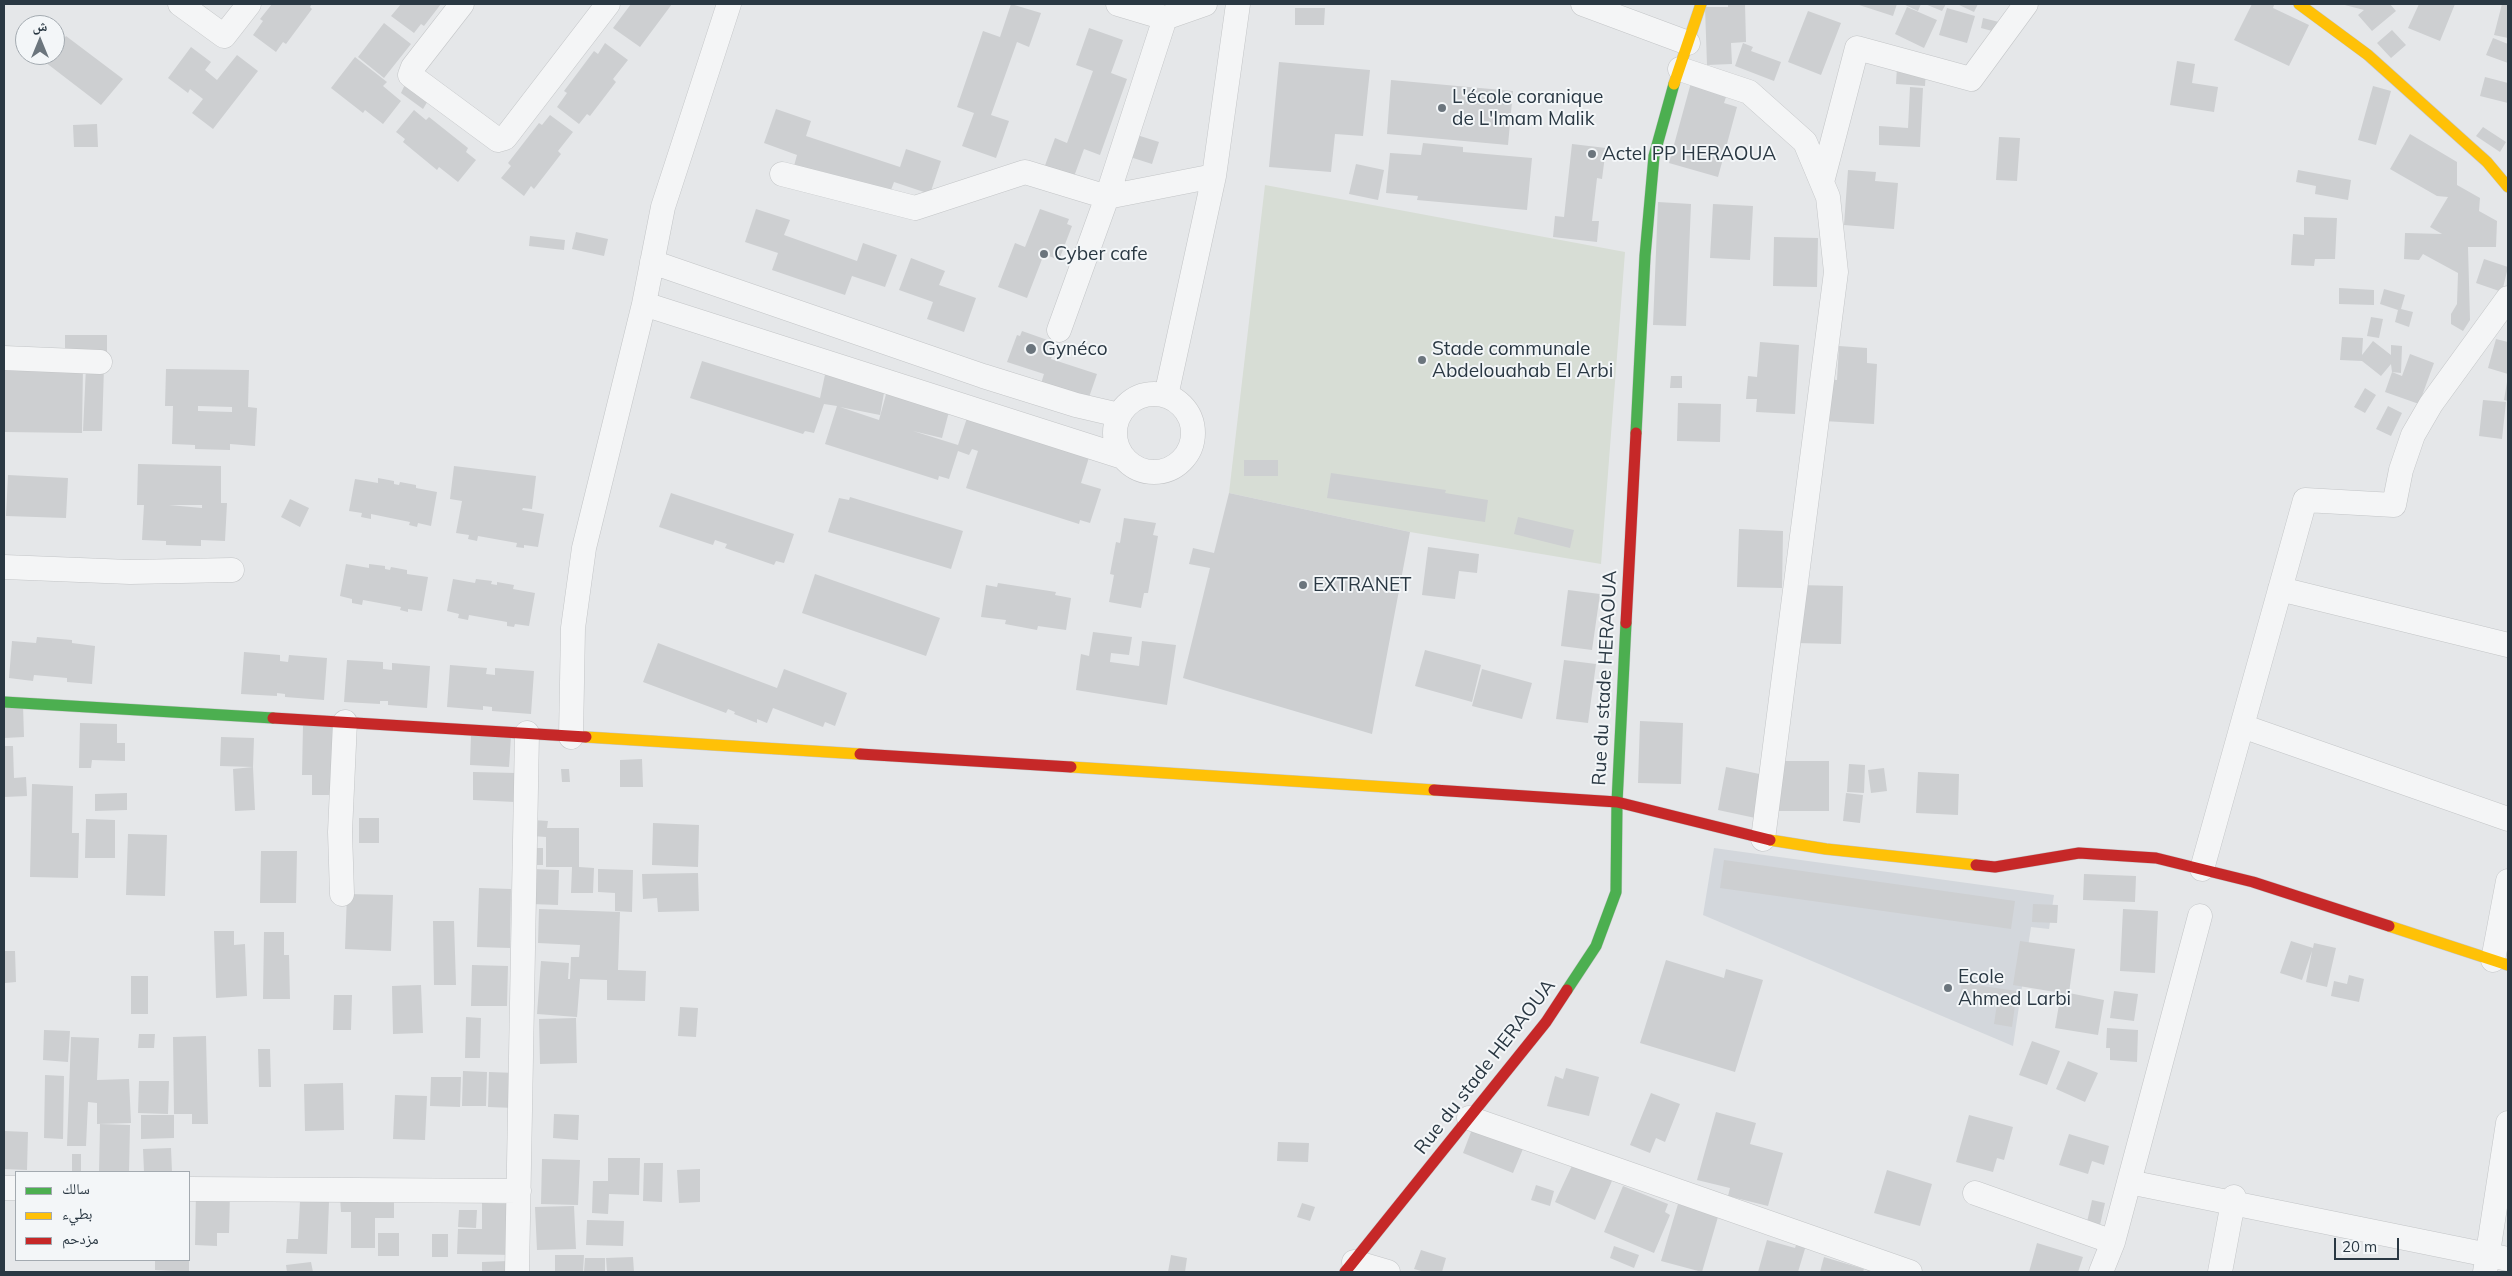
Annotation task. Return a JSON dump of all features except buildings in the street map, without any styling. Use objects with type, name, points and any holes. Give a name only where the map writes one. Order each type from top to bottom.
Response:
[{"type":"street","points":[[180,4],[224,36],[249,4]]},
{"type":"street","points":[[462,4],[413,68],[410,75],[495,140],[498,140],[505,138],[608,4]]},
{"type":"street","points":[[571,737],[573,628],[584,548],[644,304],[663,207],[729,4]]},
{"type":"street","points":[[1118,4],[1165,18],[1205,4]]},
{"type":"street","points":[[1166,396],[1214,176],[1238,4]]},
{"type":"street","points":[[1582,4],[1688,44]]},
{"type":"street","name":"Rue du stade HERAOUA","points":[[1350,1267],[1546,1022],[1596,946],[1616,892],[1617,802],[1645,256],[1654,156],[1701,4]]},
{"type":"street","points":[[1822,182],[1857,48],[1970,79],[2026,4]]},
{"type":"street","points":[[2299,4],[2368,55],[2487,162],[2508,187]]},
{"type":"street","points":[[1059,330],[1107,198],[1165,18]]},
{"type":"street","points":[[1680,69],[1749,92],[1805,142],[1828,197],[1836,272],[1763,839]]},
{"type":"street","points":[[782,174],[915,208],[1025,172],[1107,198],[1214,176]]},
{"type":"street","points":[[652,262],[983,376],[1076,405],[1119,415]]},
{"type":"street","points":[[2202,869],[2305,500],[2394,505],[2401,470],[2412,435],[2431,404],[2508,298]]},
{"type":"street","points":[[644,304],[1124,457]]},
{"type":"street","points":[[4,358],[100,362]]},
{"type":"street","points":[[1155,394],[1166,396],[1184,408],[1193,428],[1189,450],[1182,459],[1169,468],[1152,472],[1132,465],[1124,457],[1115,437],[1115,426],[1119,415],[1126,406],[1139,397],[1155,394]]},
{"type":"street","points":[[4,567],[130,572],[232,570]]},
{"type":"street","points":[[2280,589],[2508,645]]},
{"type":"street","points":[[4,702],[527,732],[571,737],[1617,802],[1763,839],[1826,849],[1995,867],[2079,853],[2156,858],[2253,882],[2500,963],[2508,881]]},
{"type":"street","points":[[342,894],[340,832],[345,722]]},
{"type":"street","points":[[2242,726],[2508,819]]},
{"type":"street","points":[[517,1272],[527,732]]},
{"type":"street","points":[[2101,1272],[2113,1242],[2200,916]]},
{"type":"street","points":[[1469,1118],[1910,1272]]},
{"type":"street","points":[[2129,1182],[2234,1200],[2493,1262],[2508,1122]]},
{"type":"street","points":[[190,1189],[519,1191]]},
{"type":"street","points":[[1975,1194],[2113,1242]]},
{"type":"street","points":[[2220,1272],[2234,1200]]},
{"type":"street","points":[[1350,1267],[1388,1272]]},
{"type":"shaded area","name":"Stade communale Abdelouahab El Arbi","points":[[1265,185],[1625,252],[1601,564],[1410,532],[1229,493]]},
{"type":"shaded area","name":"Ecole Ahmed Larbi","points":[[1714,848],[2054,895],[2049,929],[2031,927],[2013,1046],[1703,915]]},
{"type":"traffic: fast","points":[[1636,433],[1645,256],[1654,156],[1674,84]]},
{"type":"traffic: fast","points":[[1567,990],[1596,946],[1616,892],[1617,802],[1626,623]]},
{"type":"traffic: fast","points":[[4,702],[273,718]]},
{"type":"traffic: slow","points":[[1674,84],[1701,4]]},
{"type":"traffic: slow","points":[[2299,4],[2368,55],[2487,162],[2508,187]]},
{"type":"traffic: slow","points":[[586,737],[860,754]]},
{"type":"traffic: slow","points":[[1071,767],[1434,790]]},
{"type":"traffic: slow","points":[[1770,840],[1826,849],[1976,865]]},
{"type":"traffic: slow","points":[[2389,926],[2508,965]]},
{"type":"traffic: jam","points":[[1626,623],[1636,433]]},
{"type":"traffic: jam","points":[[273,718],[586,737]]},
{"type":"traffic: jam","points":[[860,754],[1071,767]]},
{"type":"traffic: jam","points":[[1434,790],[1617,802],[1770,840]]},
{"type":"traffic: jam","points":[[1976,865],[1995,867],[2079,853],[2156,858],[2253,882],[2389,926]]},
{"type":"traffic: jam","points":[[1345,1272],[1546,1022],[1567,990]]},
{"type":"place","name":"L'école coranique de L'Imam Malik","points":[[1442,108]]},
{"type":"place","name":"Actel PP HERAOUA","points":[[1592,154]]},
{"type":"place","name":"Cyber cafe","points":[[1044,254]]},
{"type":"place","name":"Gynéco","points":[[1031,349]]},
{"type":"place","name":"Stade communale Abdelouahab El Arbi","points":[[1422,360]]},
{"type":"place","name":"EXTRANET","points":[[1303,585]]},
{"type":"place","name":"Ecole Ahmed Larbi","points":[[1948,988]]}]
